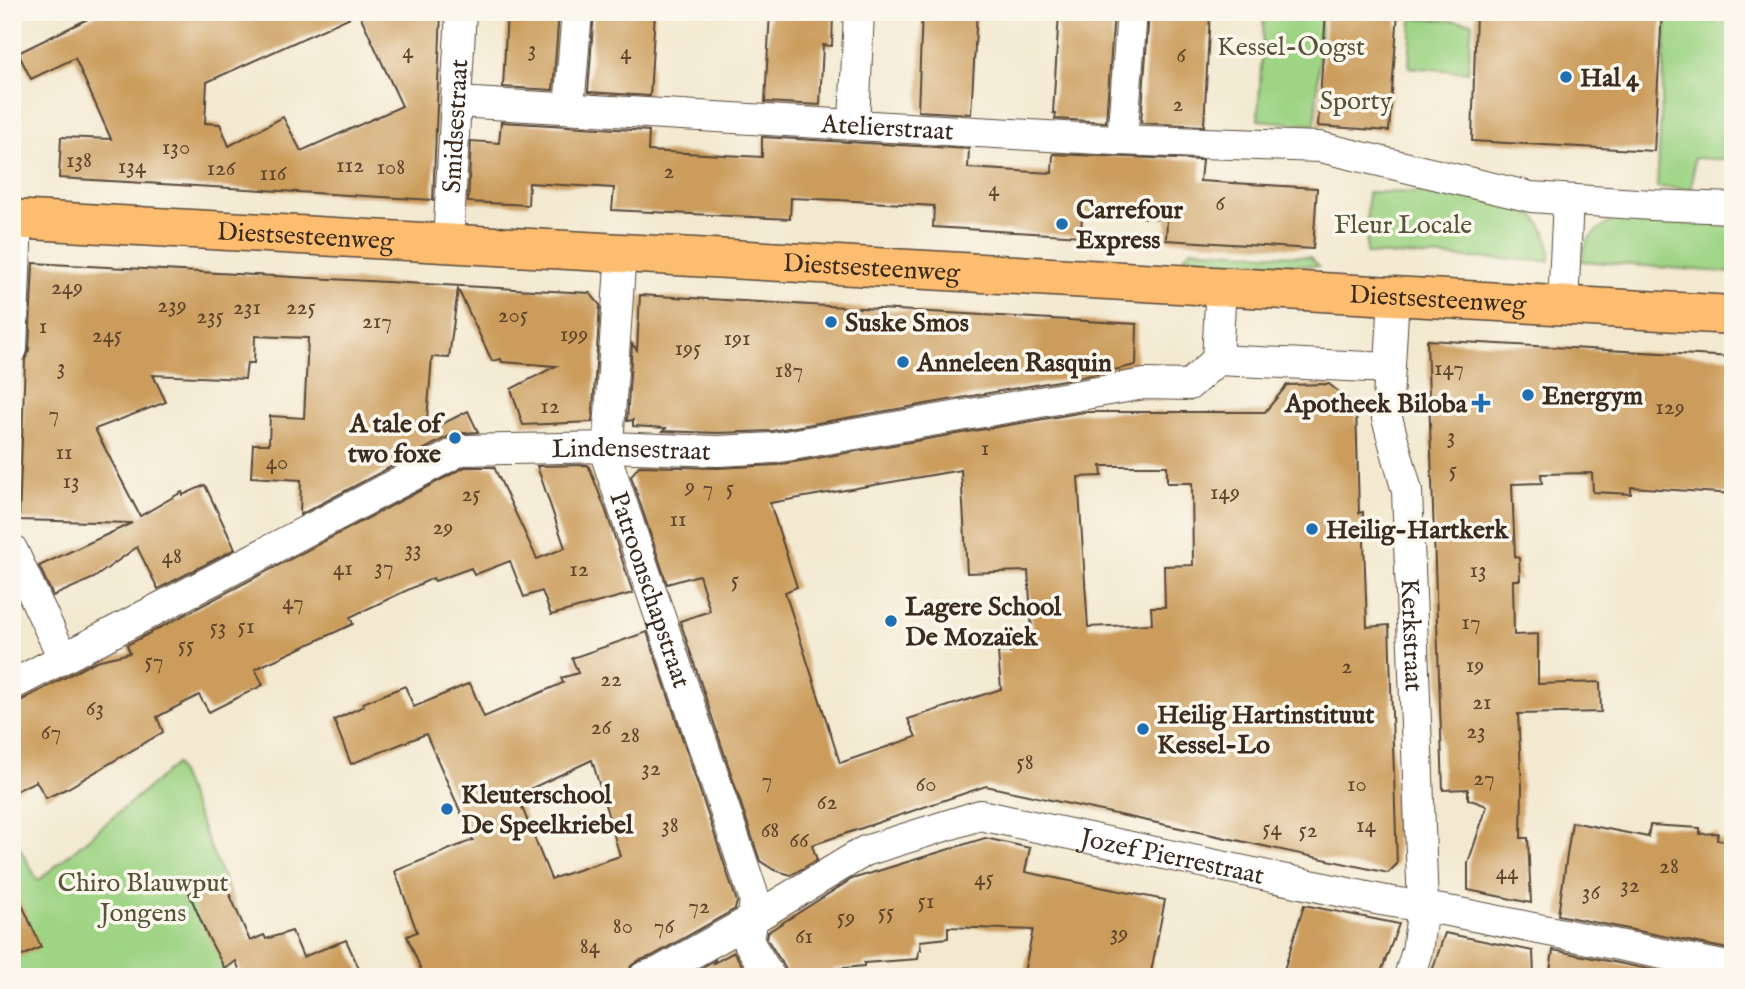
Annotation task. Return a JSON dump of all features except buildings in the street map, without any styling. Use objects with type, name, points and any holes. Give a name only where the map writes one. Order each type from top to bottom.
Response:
[{"type":"main road","name":"Diestsesteenweg","points":[[15,219],[1222,284],[1733,315]]},
{"type":"street","name":"Smidsestraat","points":[[448,242],[461,12]]},
{"type":"street","points":[[569,108],[577,12]]},
{"type":"street","points":[[854,123],[859,12]]},
{"type":"street","points":[[1122,140],[1132,12]]},
{"type":"street","name":"Atelierstraat","points":[[456,102],[1122,140],[1320,147],[1531,197],[1733,208]]},
{"type":"street","points":[[1563,304],[1568,200]]},
{"type":"street","points":[[12,349],[15,219]]},
{"type":"street","name":"Patroonschapstraat","points":[[621,251],[607,459],[755,900],[749,943],[770,977]]},
{"type":"street","points":[[1222,284],[1217,360],[1390,368]]},
{"type":"street","name":"Kerkstraat","points":[[1394,295],[1387,418],[1407,491],[1423,906],[1417,951],[1409,977]]},
{"type":"street","name":"Lindensestraat","points":[[12,685],[461,450],[608,447],[718,451],[774,448],[1144,384],[1189,385],[1217,360]]},
{"type":"street","points":[[12,550],[63,658]]},
{"type":"street","name":"Jozef Pierrestraat","points":[[644,977],[659,972],[751,920],[865,851],[980,815],[1381,900],[1733,968]]},
{"type":"green space","name":"Kessel-Oogst","points":[[1264,12],[1322,12],[1315,125],[1258,120]]},
{"type":"green space","points":[[1667,12],[1733,12],[1733,160],[1694,158],[1692,189],[1657,187]]},
{"type":"green space","points":[[1412,18],[1472,22],[1468,72],[1409,67]]},
{"type":"green space","name":"Fleur Locale","points":[[1368,192],[1471,196],[1513,202],[1530,212],[1542,226],[1548,242],[1550,261],[1366,254]]},
{"type":"green space","points":[[1633,213],[1733,221],[1733,273],[1582,261],[1586,243],[1598,230]]},
{"type":"green space","points":[[1191,249],[1310,257],[1319,266],[1183,258]]},
{"type":"green space","name":"Chiro Blauwput Jongens","points":[[176,764],[252,948],[215,977],[12,977],[12,834],[38,881]]},
{"type":"place","name":"Hal 4","points":[[1566,77]]},
{"type":"place","name":"Carrefour Express","points":[[1062,224]]},
{"type":"place","name":"Suske Smos","points":[[831,322]]},
{"type":"place","name":"Anneleen Rasquin","points":[[903,362]]},
{"type":"place","name":"Energym","points":[[1528,395]]},
{"type":"place","name":"Apotheek Biloba","points":[[1481,403]]},
{"type":"place","name":"A tale of two foxe","points":[[455,438]]},
{"type":"place","name":"Heilig-Hartkerk","points":[[1312,529]]},
{"type":"place","name":"Lagere School De Mozaïek","points":[[891,621]]},
{"type":"place","name":"Heilig Hartinstituut Kessel-Lo","points":[[1143,729]]},
{"type":"place","name":"Kleuterschool De Speelkriebel","points":[[447,809]]},
{"type":"park label","name":"Sporty","points":[[1356,100]]}]
